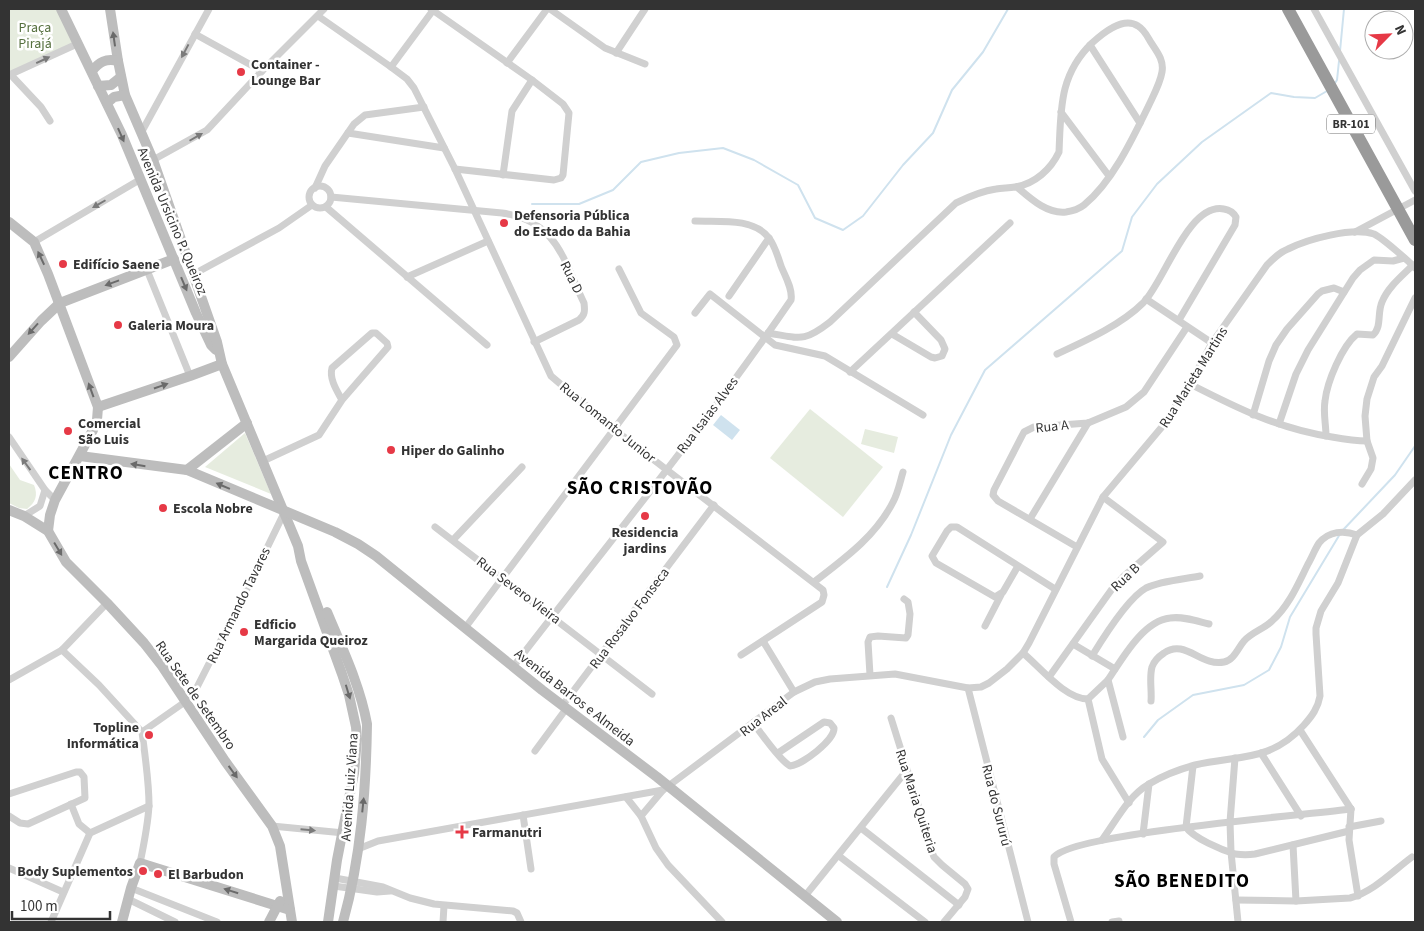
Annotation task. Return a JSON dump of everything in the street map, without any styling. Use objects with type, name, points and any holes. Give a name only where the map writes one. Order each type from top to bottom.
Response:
[{"type":"highway","name":"BR-101","points":[[1288,9],[1415,240]]},
{"type":"street","name":"Avenida Ursicino P. Queiroz","points":[[61,9],[92,71],[141,180],[211,345],[218,352]]},
{"type":"street","name":"Avenida Ursicino P. Queiroz","points":[[110,9],[125,95],[153,160],[194,274],[217,342],[218,352]]},
{"type":"street","points":[[141,133],[209,9]]},
{"type":"street","points":[[153,160],[208,130],[262,70],[324,9]]},
{"type":"street","points":[[391,67],[433,9],[532,80],[563,104],[569,113],[561,178],[554,180],[455,169]]},
{"type":"street","points":[[507,63],[548,9],[605,48],[645,64]]},
{"type":"street","points":[[616,53],[644,11],[635,9]]},
{"type":"street","points":[[1314,9],[1415,191]]},
{"type":"street","name":"Rua Lomanto Junior","points":[[318,16],[391,67],[407,79],[414,88],[455,169],[551,376],[615,430],[823,590],[824,599],[822,602],[763,641]]},
{"type":"street","points":[[767,336],[802,338],[816,333],[956,203],[995,189],[1017,187],[1042,175],[1055,160],[1059,152],[1063,93],[1068,75],[1078,58],[1105,32],[1119,25],[1131,23],[1138,26],[1144,31],[1160,56],[1162,64],[1160,78],[1127,148],[1109,176],[1082,207],[1064,213],[1052,211],[1040,205],[1017,187]]},
{"type":"street","points":[[194,34],[262,70]]},
{"type":"street","points":[[50,120],[41,107],[10,75],[77,44]]},
{"type":"street","points":[[1090,45],[1140,123]]},
{"type":"street","points":[[92,71],[105,60],[119,69],[111,85],[98,86]]},
{"type":"street","points":[[503,174],[512,110],[532,80]]},
{"type":"street","points":[[106,103],[114,97],[125,95]]},
{"type":"street","points":[[314,188],[318,186],[326,188],[331,193],[331,201],[326,207],[319,208],[312,205],[310,194],[354,124],[365,115],[424,107]]},
{"type":"street","points":[[1061,111],[1109,176]]},
{"type":"street","points":[[348,133],[444,148]]},
{"type":"street","points":[[1406,176],[1415,180]]},
{"type":"street","points":[[34,242],[141,180]]},
{"type":"street","name":"Rua D","points":[[331,197],[518,215],[545,230],[555,242],[584,303],[585,310],[584,316],[579,320],[534,342]]},
{"type":"street","points":[[1353,233],[1415,200]]},
{"type":"street","points":[[194,274],[279,228],[312,205]]},
{"type":"street","points":[[326,207],[486,345]]},
{"type":"street","points":[[1057,354],[1113,326],[1139,307],[1146,300],[1193,224],[1210,210],[1219,208],[1228,210],[1234,213],[1237,220],[1235,225],[1179,320]]},
{"type":"street","points":[[695,221],[742,223],[754,226],[769,238],[729,296]]},
{"type":"street","points":[[9,222],[34,242],[60,303],[98,407],[94,430],[55,500],[50,515],[48,531]]},
{"type":"street","points":[[850,372],[1010,223]]},
{"type":"street","name":"Rua Marieta Martins","points":[[968,688],[986,686],[1022,653],[1103,497],[1160,428],[1190,384],[1212,343],[1267,265],[1276,256],[1287,249],[1309,241],[1333,235],[1363,232],[1379,237],[1414,267]]},
{"type":"street","name":"Rua Isaias Alves","points":[[513,667],[767,336],[792,300],[774,246],[769,238]]},
{"type":"street","points":[[407,277],[488,242]]},
{"type":"street","points":[[1279,424],[1296,374],[1308,350],[1357,274],[1371,262],[1377,260],[1393,261],[1404,258]]},
{"type":"street","points":[[9,357],[60,303],[174,260]]},
{"type":"street","points":[[1326,436],[1324,408],[1328,385],[1351,338],[1360,333],[1375,334],[1378,326],[1380,305],[1385,295],[1414,267]]},
{"type":"street","points":[[465,628],[677,345],[674,337],[641,313],[619,269]]},
{"type":"street","points":[[147,270],[190,376]]},
{"type":"street","points":[[1253,415],[1269,361],[1287,329],[1322,291],[1334,288],[1344,292]]},
{"type":"street","points":[[695,313],[710,294],[767,336],[775,345],[825,356],[923,415]]},
{"type":"street","points":[[1362,484],[1373,464],[1372,452],[1367,441],[1365,416],[1367,399],[1374,377],[1382,366],[1415,298]]},
{"type":"street","points":[[1146,300],[1212,343]]},
{"type":"street","points":[[892,334],[931,357],[942,356],[944,349],[941,340],[914,312]]},
{"type":"street","name":"Rua A","points":[[1030,519],[998,501],[993,495],[1024,432],[1028,429],[1088,423],[1126,407],[1144,392],[1187,327]]},
{"type":"street","points":[[262,461],[319,435],[342,400],[388,348],[387,343],[376,333],[372,333],[332,368],[332,380],[342,400]]},
{"type":"street","name":"Avenida Luiz Viana","points":[[218,352],[298,546],[354,715],[357,739],[354,773],[328,922]]},
{"type":"street","points":[[98,407],[222,364]]},
{"type":"street","points":[[1190,384],[1253,415],[1279,424],[1326,436],[1367,441]]},
{"type":"street","points":[[187,470],[247,423]]},
{"type":"street","points":[[1077,547],[1030,519],[1088,423]]},
{"type":"street","points":[[9,437],[45,490],[55,500]]},
{"type":"street","name":"Avenida Barros e Almeida","points":[[80,456],[187,470],[335,532],[358,544],[376,556],[564,708],[837,922]]},
{"type":"street","points":[[453,540],[522,468]]},
{"type":"street","points":[[814,582],[852,554],[889,511],[895,500],[903,472]]},
{"type":"street","points":[[1102,840],[1134,796],[1149,784],[1193,766],[1261,754],[1285,743],[1300,730],[1316,710],[1320,696],[1316,634],[1318,618],[1338,583],[1357,535],[1383,514],[1415,480]]},
{"type":"street","points":[[24,516],[40,506],[45,490]]},
{"type":"street","name":"Rua B","points":[[1049,677],[1112,589],[1163,542],[1103,497]]},
{"type":"street","name":"Rua Rosalvo Fonseca","points":[[535,751],[602,655],[714,505]]},
{"type":"street","name":"Rua Sete de Setembro","points":[[9,510],[24,516],[48,531],[66,562],[144,643],[162,666],[225,761],[272,826],[280,846],[292,922]]},
{"type":"street","name":"Rua Armando Tavares","points":[[142,732],[186,702],[195,691],[284,511]]},
{"type":"street","name":"Rua Severo Vieira","points":[[435,527],[652,694]]},
{"type":"street","points":[[1001,595],[992,596],[957,577],[934,561],[932,556],[951,527],[957,527],[1055,589]]},
{"type":"street","points":[[1151,702],[1154,662],[1166,651],[1174,648],[1186,650],[1205,661],[1223,663],[1233,656],[1244,641],[1266,626],[1282,611],[1320,542],[1338,532],[1347,531],[1357,535]]},
{"type":"street","name":"Avenida Luiz Viana","points":[[298,546],[344,654],[365,713],[367,724],[366,765],[360,835],[352,886],[343,922]]},
{"type":"street","points":[[985,626],[1018,566]]},
{"type":"street","points":[[1092,656],[1114,622],[1143,591],[1155,585],[1200,576]]},
{"type":"street","points":[[870,675],[868,642],[870,637],[906,638],[908,635],[910,608],[908,602],[904,599]]},
{"type":"street","points":[[9,680],[62,650],[107,603]]},
{"type":"street","points":[[1088,699],[1108,680],[1135,642],[1160,621],[1172,617],[1209,624]]},
{"type":"street","points":[[741,655],[763,641],[794,692]]},
{"type":"street","points":[[1073,644],[1115,669]]},
{"type":"street","points":[[62,650],[99,685],[142,732],[148,779],[149,806],[146,836],[122,922]]},
{"type":"street","points":[[1022,653],[1068,692],[1088,699]]},
{"type":"street","name":"Rua Areal","points":[[641,816],[666,788],[794,692],[821,680],[870,675],[903,675],[968,688]]},
{"type":"street","points":[[1108,680],[1123,737]]},
{"type":"street","name":"Rua do Sururú","points":[[968,688],[1028,922]]},
{"type":"street","points":[[1088,699],[1102,759],[1129,802]]},
{"type":"street","points":[[354,715],[365,713]]},
{"type":"street","name":"Rua Maria Quiteria","points":[[891,718],[934,857],[968,887],[967,894],[944,922]]},
{"type":"street","points":[[754,723],[778,754],[788,765],[796,765],[829,740],[834,733],[834,728],[830,723],[824,722],[778,754]]},
{"type":"street","points":[[1300,730],[1351,809],[1349,829],[1352,864],[1358,896]]},
{"type":"street","points":[[1261,754],[1301,816]]},
{"type":"street","points":[[1235,758],[1230,822],[1238,922]]},
{"type":"street","points":[[1186,827],[1193,766]]},
{"type":"street","points":[[805,896],[907,770]]},
{"type":"street","points":[[9,794],[80,772],[84,777],[86,796],[28,824],[9,816]]},
{"type":"street","points":[[1143,834],[1149,784]]},
{"type":"street","points":[[358,848],[378,841],[626,797],[666,788]]},
{"type":"street","points":[[626,797],[641,816],[656,848],[668,865],[722,922]]},
{"type":"street","points":[[71,804],[79,824],[90,833]]},
{"type":"street","points":[[51,922],[90,833],[149,806]]},
{"type":"street","points":[[1071,922],[1054,864],[1054,857],[1061,851],[1102,840],[1186,827],[1301,816],[1351,809]]},
{"type":"street","points":[[524,815],[531,869]]},
{"type":"street","points":[[1186,827],[1194,835],[1231,852],[1249,855],[1381,821]]},
{"type":"street","points":[[272,826],[344,833]]},
{"type":"street","points":[[861,828],[958,905]]},
{"type":"street","points":[[360,835],[378,841]]},
{"type":"street","points":[[1293,845],[1296,902]]},
{"type":"street","points":[[839,856],[925,922]]},
{"type":"street","points":[[1236,900],[1296,902],[1358,896],[1412,857]]},
{"type":"street","points":[[140,863],[290,910]]},
{"type":"street","points":[[10,871],[63,892]]},
{"type":"street","points":[[334,882],[383,892],[390,891],[444,906],[513,911],[517,913],[521,922]]},
{"type":"street","points":[[131,888],[217,922]]},
{"type":"street","points":[[269,922],[286,888]]},
{"type":"street","points":[[128,899],[175,922]]},
{"type":"street","points":[[443,922],[444,906]]},
{"type":"green space","name":"Praça Pirajá","points":[[9,9],[61,9],[77,44],[9,75]]},
{"type":"green space","points":[[810,409],[883,467],[843,517],[770,458]]},
{"type":"green space","points":[[865,429],[898,437],[894,453],[861,444]]},
{"type":"green space","points":[[245,433],[271,494],[205,467]]},
{"type":"green space","points":[[9,464],[20,480],[34,485],[35,498],[27,509],[19,508],[9,503]]},
{"type":"water","points":[[721,415],[740,430],[732,440],[713,425]]},
{"type":"waterway","points":[[532,204],[579,204],[613,190],[641,162],[679,153],[723,148],[754,160],[798,185],[815,218],[843,230],[863,216],[903,165],[933,133],[952,90],[983,52],[1008,9]]},
{"type":"waterway","points":[[1340,51],[1344,9]]},
{"type":"waterway","points":[[1335,83],[1339,61]]},
{"type":"waterway","points":[[887,587],[911,535],[951,435],[985,370],[1122,251],[1132,217],[1157,184],[1202,142],[1271,93],[1315,98],[1327,91]]},
{"type":"waterway","points":[[1343,530],[1395,475],[1415,446]]},
{"type":"waterway","points":[[1144,737],[1158,720],[1193,695],[1244,685],[1269,670],[1281,647],[1290,617],[1340,534]]},
{"type":"place","name":"Container - Lounge Bar","points":[[241,72]]},
{"type":"place","name":"Defensoria Pública do Estado da Bahia","points":[[504,223]]},
{"type":"place","name":"Edifício Saene","points":[[63,264]]},
{"type":"place","name":"Galeria Moura","points":[[118,325]]},
{"type":"place","name":"Comercial São Luis","points":[[68,431]]},
{"type":"place","name":"Hiper do Galinho","points":[[391,450]]},
{"type":"place","name":"Escola Nobre","points":[[163,508]]},
{"type":"place","name":"Residencia jardins","points":[[645,516]]},
{"type":"place","name":"Edficio Margarida Queiroz","points":[[244,632]]},
{"type":"place","name":"Topline Informática","points":[[149,735]]},
{"type":"place","name":"Farmanutri","points":[[462,832]]},
{"type":"place","name":"Body Suplementos","points":[[143,871]]},
{"type":"place","name":"El Barbudon","points":[[158,874]]},
{"type":"district","name":"CENTRO","points":[[86,472]]},
{"type":"district","name":"SÃO CRISTOVÃO","points":[[640,487]]},
{"type":"district","name":"SÃO BENEDITO","points":[[1182,880]]}]
